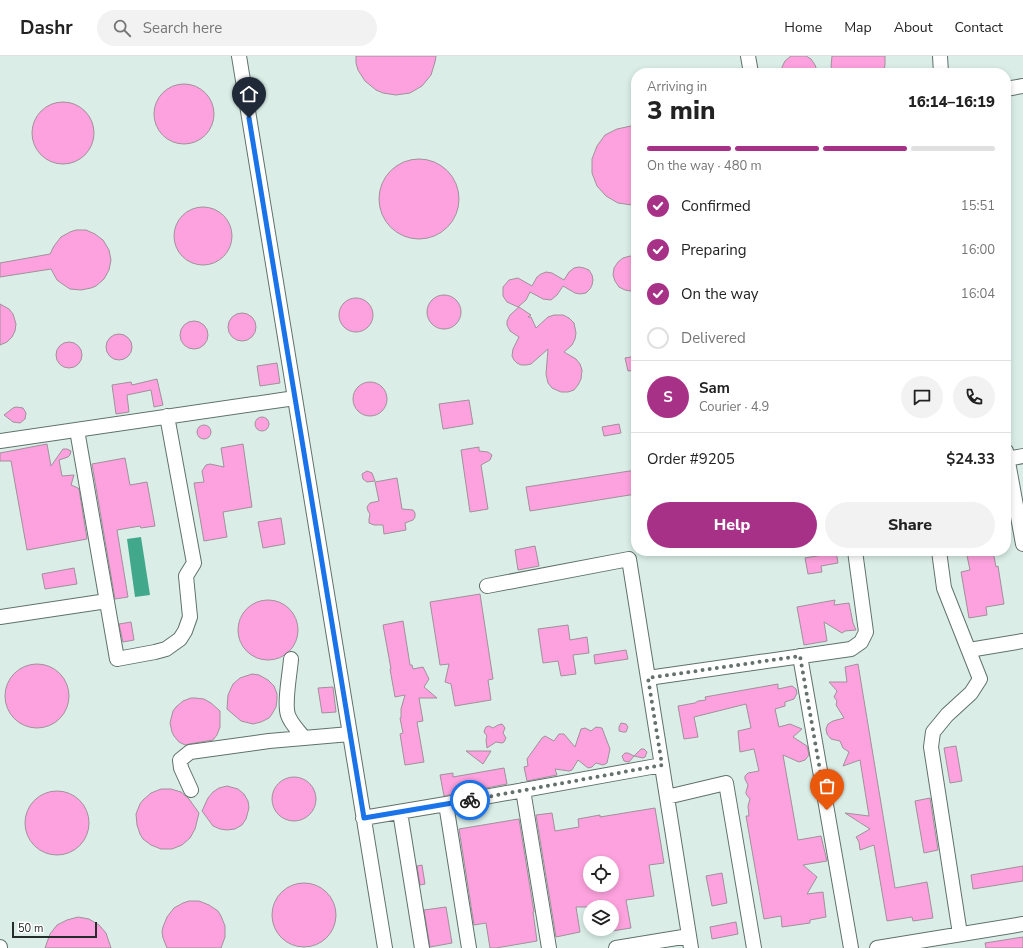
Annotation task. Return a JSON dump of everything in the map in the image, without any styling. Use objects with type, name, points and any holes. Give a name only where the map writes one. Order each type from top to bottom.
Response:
[{"type":"street","points":[[239,56],[385,948]]},
{"type":"street","points":[[748,56],[750,68]]},
{"type":"street","points":[[940,56],[941,68]]},
{"type":"street","points":[[1011,88],[1023,86]]},
{"type":"street","points":[[0,441],[295,398]]},
{"type":"street","points":[[76,430],[117,659],[166,649],[180,639],[185,631],[190,617],[186,576],[194,563],[167,416]]},
{"type":"street","points":[[1011,455],[1023,456]]},
{"type":"street","points":[[1011,470],[1019,501],[1023,544]]},
{"type":"street","points":[[648,678],[851,649],[860,642],[866,632],[856,556]]},
{"type":"street","points":[[940,556],[944,588],[980,679],[971,693],[947,715],[933,732],[931,747],[960,934]]},
{"type":"street","points":[[487,586],[629,559],[690,942],[616,948]]},
{"type":"street","points":[[0,617],[107,601]]},
{"type":"street","points":[[969,650],[1023,641]]},
{"type":"street","points":[[800,656],[851,948]]},
{"type":"street","points":[[291,659],[287,699],[288,714],[293,724],[304,738]]},
{"type":"street","points":[[191,790],[181,768],[180,760],[190,752],[269,741],[350,734]]},
{"type":"street","points":[[364,818],[662,765]]},
{"type":"street","points":[[667,797],[726,783],[754,948]]},
{"type":"street","points":[[523,790],[549,948]]},
{"type":"street","points":[[446,804],[469,948]]},
{"type":"street","points":[[400,812],[422,948]]},
{"type":"street","points":[[877,948],[1023,924]]},
{"type":"shaded area","points":[[141,537],[150,595],[135,597],[127,539]]},
{"type":"building","points":[[356,56],[436,56],[431,75],[422,86],[410,93],[396,95],[383,93],[376,90],[365,81],[358,70]]},
{"type":"building","points":[[791,56],[806,56],[811,59],[816,68],[782,68],[785,61]]},
{"type":"building","points":[[832,56],[885,56],[885,68],[832,68]]},
{"type":"building","points":[[184,84],[201,89],[209,97],[214,114],[209,131],[201,139],[184,144],[167,139],[159,131],[154,114],[159,97],[167,89]]},
{"type":"building","points":[[57,102],[69,102],[85,111],[92,121],[94,133],[92,145],[85,155],[69,164],[57,164],[46,159],[37,150],[32,139],[32,127],[37,116],[46,107]]},
{"type":"building","points":[[631,126],[631,205],[618,203],[606,196],[597,186],[592,173],[592,159],[597,146],[605,135],[617,129]]},
{"type":"building","points":[[419,159],[434,162],[447,171],[456,184],[459,199],[456,214],[447,227],[434,236],[419,239],[404,236],[391,227],[382,214],[379,199],[382,184],[391,171],[404,162]]},
{"type":"building","points":[[197,207],[209,207],[224,215],[232,230],[232,242],[224,257],[209,265],[197,265],[182,257],[174,242],[174,230],[182,215]]},
{"type":"building","points":[[76,230],[86,230],[95,234],[103,240],[109,250],[111,260],[109,270],[104,279],[96,286],[81,290],[70,289],[57,280],[51,269],[0,277],[0,263],[50,254],[61,237]]},
{"type":"building","points":[[631,256],[631,291],[619,287],[613,275],[614,268],[623,258]]},
{"type":"building","points":[[579,267],[589,270],[592,275],[592,285],[586,293],[575,293],[563,286],[557,295],[551,300],[543,299],[530,292],[526,300],[518,307],[507,302],[503,296],[503,287],[509,280],[518,278],[532,286],[537,277],[541,274],[546,272],[552,273],[564,280],[569,272],[574,268]]},
{"type":"building","points":[[444,295],[456,300],[461,312],[456,324],[444,329],[432,324],[427,312],[432,300]]},
{"type":"building","points":[[353,298],[359,298],[363,299],[370,305],[373,315],[372,322],[366,329],[359,332],[353,332],[349,331],[342,325],[339,318],[339,312],[340,308],[346,301]]},
{"type":"building","points":[[0,304],[9,309],[13,314],[16,324],[12,337],[7,342],[0,345]]},
{"type":"building","points":[[519,307],[531,315],[528,317],[531,317],[536,328],[548,317],[554,315],[563,315],[574,323],[576,333],[575,339],[572,345],[564,352],[576,359],[582,370],[581,379],[574,390],[561,392],[552,388],[548,383],[546,374],[548,349],[531,364],[521,365],[514,360],[512,356],[513,349],[519,337],[510,331],[507,321],[510,315]]},
{"type":"building","points":[[242,313],[252,317],[256,327],[252,337],[242,341],[232,337],[228,327],[232,317]]},
{"type":"building","points":[[194,321],[204,325],[208,335],[204,345],[194,349],[184,345],[180,335],[184,325]]},
{"type":"building","points":[[119,334],[128,338],[132,347],[128,356],[119,360],[110,356],[106,347],[110,338]]},
{"type":"building","points":[[69,342],[78,346],[82,355],[78,364],[69,368],[60,364],[56,355],[60,346]]},
{"type":"building","points":[[631,357],[631,371],[628,371],[625,358]]},
{"type":"building","points":[[277,363],[280,383],[260,386],[257,366]]},
{"type":"building","points":[[157,379],[163,405],[154,407],[151,390],[127,395],[129,412],[116,414],[112,385],[131,382],[132,385]]},
{"type":"building","points":[[367,382],[373,382],[377,383],[384,389],[387,399],[386,406],[380,413],[373,416],[367,416],[363,415],[356,409],[353,402],[353,396],[354,392],[360,385]]},
{"type":"building","points":[[469,400],[473,424],[443,429],[439,404]]},
{"type":"building","points":[[16,407],[23,408],[26,413],[25,419],[20,423],[13,422],[4,415]]},
{"type":"building","points":[[262,417],[267,419],[269,424],[267,429],[262,431],[257,429],[255,424],[257,419]]},
{"type":"building","points":[[619,424],[621,433],[604,436],[602,427]]},
{"type":"building","points":[[204,425],[209,427],[211,432],[209,437],[204,439],[199,437],[197,432],[199,427]]},
{"type":"building","points":[[47,444],[51,466],[63,449],[71,451],[68,457],[59,460],[62,476],[74,475],[71,485],[79,489],[87,539],[27,550],[11,461],[0,461],[0,453]]},
{"type":"building","points":[[243,444],[252,507],[223,512],[227,537],[204,541],[194,483],[204,482],[202,471],[206,465],[210,464],[224,467],[221,448]]},
{"type":"building","points":[[479,447],[479,451],[488,452],[492,455],[490,460],[481,465],[488,509],[470,512],[461,450]]},
{"type":"building","points":[[125,458],[130,485],[147,482],[155,526],[141,528],[140,526],[117,530],[128,597],[115,599],[92,464]]},
{"type":"building","points":[[367,471],[372,473],[375,481],[367,482],[363,479],[362,474]]},
{"type":"building","points":[[631,471],[631,495],[530,511],[526,487]]},
{"type":"building","points":[[397,478],[402,509],[413,510],[415,517],[413,520],[405,523],[406,530],[384,534],[383,525],[374,525],[369,523],[370,514],[367,507],[370,503],[379,501],[375,482]]},
{"type":"building","points":[[281,518],[285,544],[263,548],[258,522]]},
{"type":"building","points":[[535,546],[539,566],[518,570],[515,550]]},
{"type":"building","points":[[816,556],[837,556],[838,563],[821,566],[822,572],[808,574],[805,558]]},
{"type":"building","points":[[967,556],[994,556],[996,567],[998,566],[1004,604],[986,607],[987,615],[969,618],[961,572],[970,570]]},
{"type":"building","points":[[74,568],[77,584],[45,589],[42,574]]},
{"type":"building","points":[[480,594],[493,679],[488,680],[491,700],[455,706],[451,684],[445,682],[449,664],[440,665],[430,602]]},
{"type":"building","points":[[268,600],[285,605],[293,613],[298,630],[293,647],[285,655],[268,660],[251,655],[243,647],[238,630],[243,613],[251,605]]},
{"type":"building","points":[[835,600],[834,605],[849,603],[856,630],[845,631],[842,633],[824,622],[827,641],[804,645],[797,607]]},
{"type":"building","points":[[403,621],[410,665],[412,665],[413,669],[423,667],[429,679],[424,687],[437,698],[419,698],[423,721],[417,722],[424,762],[405,765],[400,734],[403,733],[400,718],[405,695],[395,697],[383,625]]},
{"type":"building","points":[[131,622],[134,640],[123,642],[119,624]]},
{"type":"building","points":[[568,625],[570,640],[587,637],[589,653],[573,655],[576,674],[561,676],[558,661],[543,663],[538,629]]},
{"type":"building","points":[[626,650],[628,659],[595,664],[594,655]]},
{"type":"building","points":[[37,664],[55,670],[63,678],[69,696],[63,714],[55,722],[37,728],[19,722],[11,714],[5,696],[11,678],[19,670]]},
{"type":"building","points":[[858,664],[895,888],[927,882],[933,918],[913,921],[912,917],[887,921],[874,845],[860,850],[859,842],[856,837],[870,829],[845,813],[869,816],[860,760],[843,766],[849,752],[843,748],[840,741],[831,739],[827,734],[826,729],[828,724],[844,718],[836,705],[837,701],[834,697],[837,691],[829,682],[847,682],[845,667]]},
{"type":"building","points":[[252,674],[259,675],[268,680],[274,686],[277,694],[276,707],[269,718],[253,724],[241,721],[227,709],[228,695],[233,684],[240,678]]},
{"type":"building","points":[[778,684],[778,689],[792,686],[796,689],[797,693],[794,699],[785,702],[785,706],[775,709],[779,727],[790,724],[802,729],[793,737],[807,746],[809,755],[805,760],[799,762],[783,755],[798,840],[821,836],[827,861],[803,865],[817,877],[807,894],[823,892],[826,917],[810,920],[810,923],[782,927],[781,916],[764,919],[746,816],[749,816],[748,806],[750,799],[746,794],[748,785],[745,776],[748,773],[759,771],[754,749],[740,752],[738,731],[751,728],[746,704],[694,717],[698,737],[684,739],[678,706],[706,700],[705,697]]},
{"type":"building","points":[[333,687],[336,712],[322,713],[318,688]]},
{"type":"building","points":[[191,698],[204,699],[220,711],[220,727],[213,740],[185,745],[179,742],[174,736],[170,723],[173,711],[183,701]]},
{"type":"building","points":[[621,723],[626,724],[628,727],[626,732],[619,731]]},
{"type":"building","points":[[502,724],[505,728],[503,733],[506,738],[504,742],[496,742],[487,748],[487,736],[484,732],[486,727],[489,726],[493,728]]},
{"type":"building","points":[[596,727],[602,728],[610,749],[607,763],[603,765],[596,763],[592,767],[588,768],[578,760],[572,770],[555,769],[557,775],[527,781],[524,767],[528,766],[527,759],[542,738],[545,736],[554,741],[559,734],[564,734],[575,747],[581,729],[585,728],[591,731]]},
{"type":"building","points":[[956,746],[962,781],[950,783],[944,748]]},
{"type":"building","points":[[641,749],[644,749],[647,752],[645,757],[634,756]]},
{"type":"building","points":[[466,751],[491,751],[483,764]]},
{"type":"building","points":[[625,753],[634,756],[629,762],[624,761],[622,756]]},
{"type":"building","points":[[504,768],[507,784],[444,796],[440,775],[453,773],[453,777]]},
{"type":"building","points":[[294,777],[306,781],[312,787],[316,799],[312,811],[306,817],[294,821],[282,817],[276,811],[272,799],[276,787],[282,781]]},
{"type":"building","points":[[227,786],[238,789],[244,794],[248,801],[249,808],[246,819],[242,825],[235,829],[227,830],[213,826],[202,811],[208,798],[213,792],[219,788]]},
{"type":"building","points":[[161,789],[171,789],[181,792],[189,799],[199,813],[195,829],[190,838],[182,845],[172,849],[161,849],[151,845],[143,839],[137,825],[136,814],[140,804],[151,793]]},
{"type":"building","points":[[57,791],[75,797],[83,805],[89,823],[83,841],[75,849],[57,855],[39,849],[31,841],[25,823],[31,805],[39,797]]},
{"type":"building","points":[[930,798],[938,850],[924,853],[915,801]]},
{"type":"building","points":[[655,808],[664,863],[649,865],[654,896],[626,900],[631,928],[619,930],[619,900],[583,900],[583,907],[576,907],[580,932],[556,937],[536,815],[552,813],[555,831],[579,827],[578,819],[600,815],[600,817]]},
{"type":"building","points":[[519,819],[534,912],[537,941],[490,948],[486,923],[474,925],[459,829]]},
{"type":"building","points":[[422,865],[425,884],[420,885],[417,866]]},
{"type":"building","points":[[1023,866],[1023,881],[973,889],[971,875]]},
{"type":"building","points":[[722,873],[727,903],[712,906],[706,876]]},
{"type":"building","points":[[304,883],[322,889],[330,897],[336,915],[330,933],[322,941],[304,947],[286,941],[278,933],[272,915],[278,897],[286,889]]},
{"type":"building","points":[[189,901],[199,901],[218,911],[225,926],[225,937],[221,948],[167,948],[162,932],[167,917],[174,908]]},
{"type":"building","points":[[446,907],[452,943],[430,947],[424,910]]},
{"type":"building","points":[[78,917],[89,919],[99,925],[106,933],[111,948],[45,948],[50,934],[57,925]]},
{"type":"building","points":[[736,922],[738,934],[712,939],[710,927]]},
{"type":"building","points":[[1023,937],[1023,948],[986,948],[985,943]]},
{"type":"way so far","points":[[470,800],[662,765],[648,678],[800,656],[827,810]]},
{"type":"route","points":[[249,118],[364,818],[470,800]]}]
